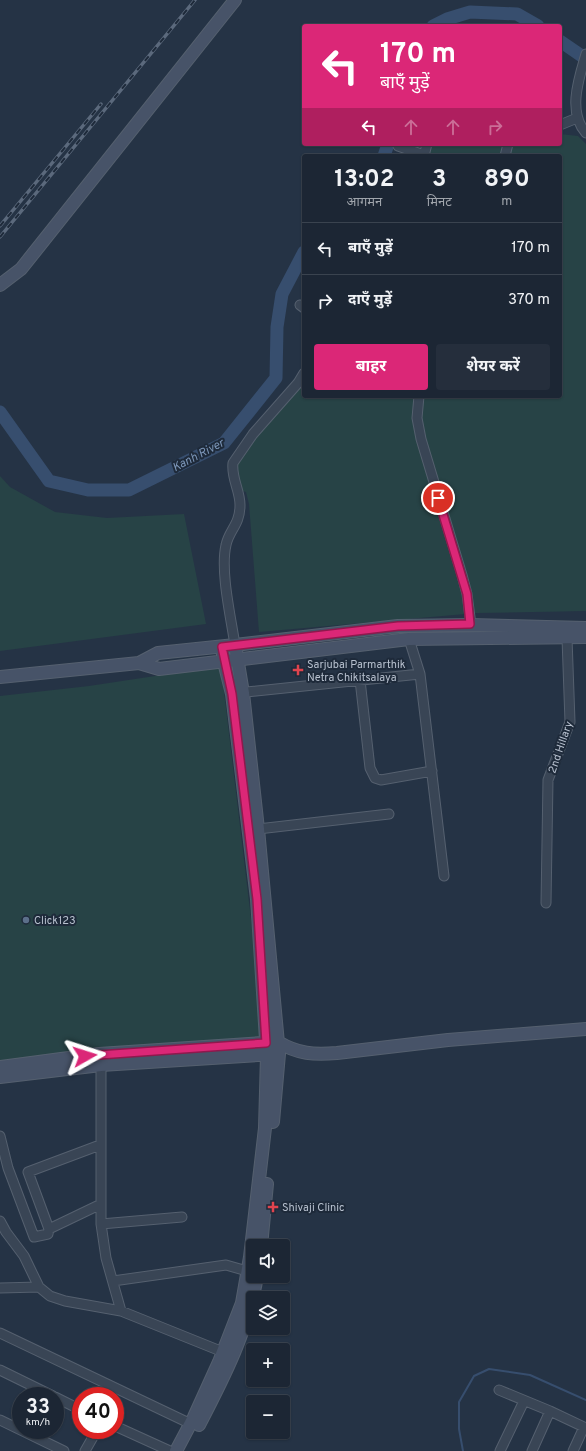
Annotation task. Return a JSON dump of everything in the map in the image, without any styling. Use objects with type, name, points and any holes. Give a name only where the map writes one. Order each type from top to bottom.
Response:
[{"type":"street","points":[[0,285],[21,269],[236,0]]},
{"type":"street","points":[[586,54],[579,78],[576,107],[577,118],[581,128],[586,133]]},
{"type":"street","points":[[562,124],[577,118]]},
{"type":"street","points":[[398,146],[421,154]]},
{"type":"street","points":[[255,1239],[265,1128],[266,1049],[257,899],[237,693],[238,660],[224,567],[226,544],[239,518],[240,506],[240,495],[232,469],[232,463],[253,434],[298,383],[302,376]]},
{"type":"street","points":[[419,398],[417,418],[421,439],[466,588],[470,624]]},
{"type":"street","points":[[139,663],[158,653],[235,646],[398,626],[470,624],[586,628]]},
{"type":"street","points":[[0,685],[224,662],[409,639],[586,637]]},
{"type":"street","name":"2nd Hillary","points":[[546,903],[548,780],[570,722],[567,638]]},
{"type":"street","points":[[409,639],[420,674],[444,876]]},
{"type":"street","points":[[222,647],[224,662],[237,693],[258,829],[279,1048],[262,1239]]},
{"type":"street","points":[[0,676],[139,663],[159,669]]},
{"type":"street","points":[[237,693],[420,674]]},
{"type":"street","points":[[360,680],[370,768],[375,778],[381,780],[432,771]]},
{"type":"street","points":[[258,829],[389,814]]},
{"type":"street","points":[[0,1077],[100,1065],[266,1049],[279,1048],[322,1054],[448,1040],[586,1029]]},
{"type":"street","points":[[0,1066],[99,1054],[266,1049]]},
{"type":"street","points":[[100,1065],[99,1205],[106,1258],[121,1311]]},
{"type":"street","points":[[0,1136],[8,1168],[34,1236],[48,1234],[48,1229],[28,1172],[100,1145]]},
{"type":"street","points":[[48,1229],[99,1205]]},
{"type":"street","points":[[101,1224],[182,1216]]},
{"type":"street","points":[[0,1221],[6,1232],[24,1256],[40,1288],[50,1296],[121,1311],[223,1352]]},
{"type":"street","points":[[113,1281],[226,1265],[246,1272]]},
{"type":"street","points":[[176,1451],[223,1352],[252,1304],[252,1283]]},
{"type":"street","points":[[0,1288],[40,1288]]},
{"type":"street","points":[[185,1451],[231,1363],[238,1328]]},
{"type":"street","points":[[0,1333],[105,1387]]},
{"type":"street","points":[[0,1370],[35,1387]]},
{"type":"street","points":[[499,1390],[550,1410],[585,1427],[573,1451]]},
{"type":"street","points":[[124,1396],[190,1424]]},
{"type":"street","points":[[500,1451],[524,1401]]},
{"type":"street","points":[[532,1451],[550,1410]]},
{"type":"street","points":[[0,1420],[64,1451]]},
{"type":"street","points":[[124,1430],[170,1451]]},
{"type":"street","points":[[85,1451],[92,1439]]},
{"type":"green space","points":[[562,134],[578,136],[586,144],[586,611],[477,613],[259,632],[249,504],[246,492],[240,490],[232,462],[302,374],[302,398],[562,398],[562,154],[424,154],[426,146],[562,146]]},
{"type":"green space","points":[[0,476],[10,487],[55,512],[107,518],[184,514],[206,624],[0,651]]},
{"type":"green space","points":[[221,666],[265,1037],[0,1063],[0,696],[89,686]]},
{"type":"waterway","name":"Kanh River","points":[[437,24],[447,19],[470,12],[517,14],[534,24]]},
{"type":"waterway","name":"Kanh River","points":[[562,42],[586,59]]},
{"type":"waterway","name":"Kanh River","points":[[385,154],[387,146]]},
{"type":"waterway","name":"Kanh River","points":[[0,412],[49,481],[88,490],[129,490],[224,443],[276,378],[277,327],[282,294],[302,256]]},
{"type":"waterway","points":[[463,1451],[459,1429],[459,1402],[474,1376],[489,1369],[530,1375],[586,1400]]},
{"type":"railway","points":[[0,237],[195,0]]},
{"type":"railway","points":[[0,226],[101,104]]},
{"type":"place","name":"Sarjubai Parmarthik Netra Chikitsalaya","points":[[298,670]]},
{"type":"place","name":"Click123","points":[[26,920]]},
{"type":"place","name":"Shivaji Clinic","points":[[273,1207]]},
{"type":"route","points":[[85,1056],[266,1043],[257,899],[232,694],[222,647],[398,626],[470,624],[467,594],[438,498]]}]
